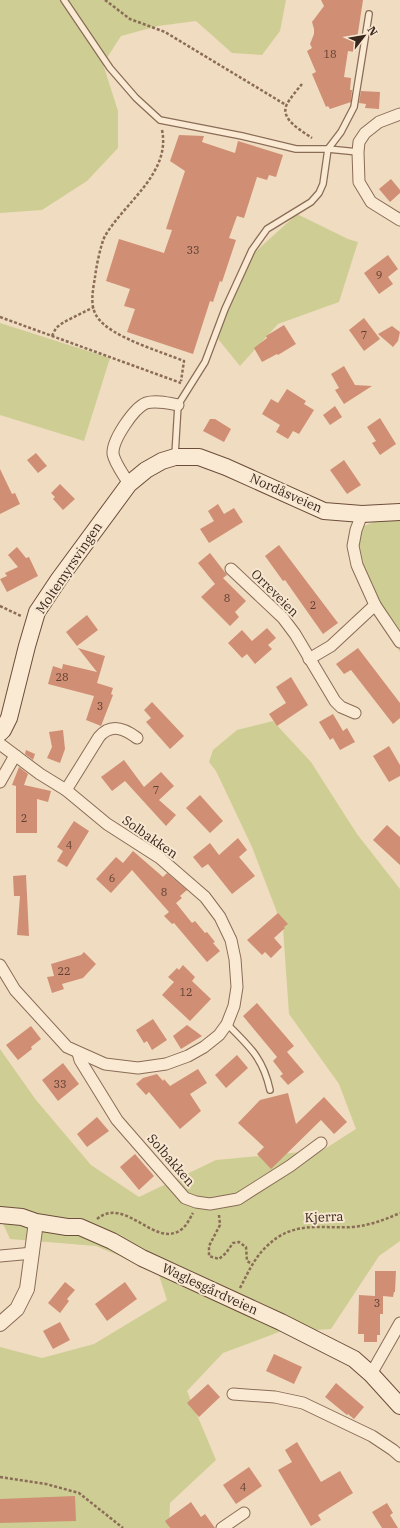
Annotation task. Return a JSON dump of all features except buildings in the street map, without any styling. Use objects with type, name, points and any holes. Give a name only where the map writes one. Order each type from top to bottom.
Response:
[{"type":"main road","name":"Moltemyrsvingen","points":[[0,733],[9,718],[37,612],[59,579],[129,484],[146,470],[162,461],[175,457]]},
{"type":"main road","name":"Nordåsveien","points":[[175,457],[199,457],[226,467],[324,511],[362,514],[400,512]]},
{"type":"main road","name":"Waglesgårdveien","points":[[0,1215],[22,1217],[36,1222],[67,1227],[80,1227],[112,1241],[142,1258],[281,1322],[354,1359],[371,1374],[400,1406]]},
{"type":"street","points":[[400,114],[378,122],[365,133],[359,142],[358,152],[359,182],[370,202],[400,220]]},
{"type":"street","points":[[129,484],[114,459],[113,452],[116,440],[136,410],[146,403],[161,402],[178,405]]},
{"type":"street","points":[[362,514],[356,530],[353,546],[358,565],[375,605],[400,642]]},
{"type":"street","name":"Orreveien","points":[[231,569],[283,618],[295,634],[335,701],[341,707],[354,713]]},
{"type":"street","points":[[309,659],[331,646],[375,605]]},
{"type":"street","points":[[66,790],[104,731],[110,728],[117,728],[129,732],[138,738]]},
{"type":"street","name":"Solbakken","points":[[0,744],[66,790],[107,824],[160,858],[205,897],[220,917],[231,940],[235,959],[237,987],[234,1006],[227,1024],[219,1035],[204,1047],[188,1056],[166,1064],[138,1068],[105,1064],[78,1053],[67,1046],[15,990],[0,965]]},
{"type":"street","points":[[0,782],[16,756]]},
{"type":"street","name":"Solbakken","points":[[78,1053],[80,1060],[117,1120],[185,1198],[196,1202],[210,1204],[238,1199],[290,1166],[321,1143]]},
{"type":"street","points":[[0,1324],[17,1309],[27,1289],[36,1222]]},
{"type":"street","points":[[0,1256],[33,1253]]},
{"type":"street","points":[[371,1374],[400,1323]]},
{"type":"street","points":[[233,1394],[275,1397],[303,1403],[372,1436],[400,1456]]},
{"type":"street","points":[[222,1528],[244,1514]]},
{"type":"lane","points":[[64,0],[110,68],[136,98],[160,120],[242,136],[296,149],[328,149],[358,152]]},
{"type":"lane","points":[[175,457],[174,443],[178,405],[205,362],[225,309],[252,250],[267,229],[311,202],[319,193],[323,184],[328,149],[341,132],[354,107],[369,14]]},
{"type":"lane","points":[[227,1024],[252,1049],[260,1061],[267,1074],[270,1090]]},
{"type":"path","points":[[105,0],[130,19],[165,32],[286,105]]},
{"type":"path","points":[[302,84],[286,105],[285,111],[289,120],[318,142],[321,149]]},
{"type":"path","points":[[160,120],[164,138],[163,151],[156,168],[148,181],[104,237],[95,275],[92,302],[97,318],[109,329],[128,339],[184,361],[178,405]]},
{"type":"path","points":[[52,336],[56,328],[64,322],[94,307]]},
{"type":"path","points":[[0,317],[181,383]]},
{"type":"path","points":[[0,606],[34,622]]},
{"type":"path","points":[[90,1232],[98,1217],[116,1212],[124,1214],[152,1230],[167,1234],[174,1233],[183,1228],[194,1211],[196,1202]]},
{"type":"path","points":[[210,1204],[219,1216],[220,1225],[209,1246],[209,1256],[220,1258],[226,1253],[233,1243],[239,1242],[246,1247],[247,1261],[252,1264]]},
{"type":"path","name":"Kjerra","points":[[232,1300],[252,1264],[266,1247],[278,1237],[290,1230],[300,1228],[354,1226],[379,1223],[400,1213]]},
{"type":"path","points":[[0,1477],[46,1484],[79,1493],[123,1528]]},
{"type":"green space","points":[[0,0],[286,0],[280,31],[262,55],[232,53],[196,21],[158,26],[121,36],[103,64],[118,111],[118,148],[87,181],[42,210],[0,213]]},
{"type":"green space","points":[[297,214],[348,239],[358,242],[339,302],[278,324],[240,366],[218,339],[244,262]]},
{"type":"green space","points":[[0,323],[110,358],[84,441],[0,415]]},
{"type":"green space","points":[[400,512],[400,652],[359,584],[359,528]]},
{"type":"green space","points":[[273,721],[311,762],[357,834],[400,889],[400,1241],[379,1256],[331,1329],[279,1332],[223,1353],[187,1391],[216,1460],[170,1503],[169,1528],[0,1528],[0,1347],[42,1358],[94,1344],[167,1300],[158,1272],[96,1246],[10,1239],[0,1217],[0,1049],[36,1100],[91,1165],[139,1197],[216,1160],[323,1150],[356,1129],[339,1084],[289,1014],[283,928],[252,847],[216,771],[209,762],[213,750],[237,730]]}]
